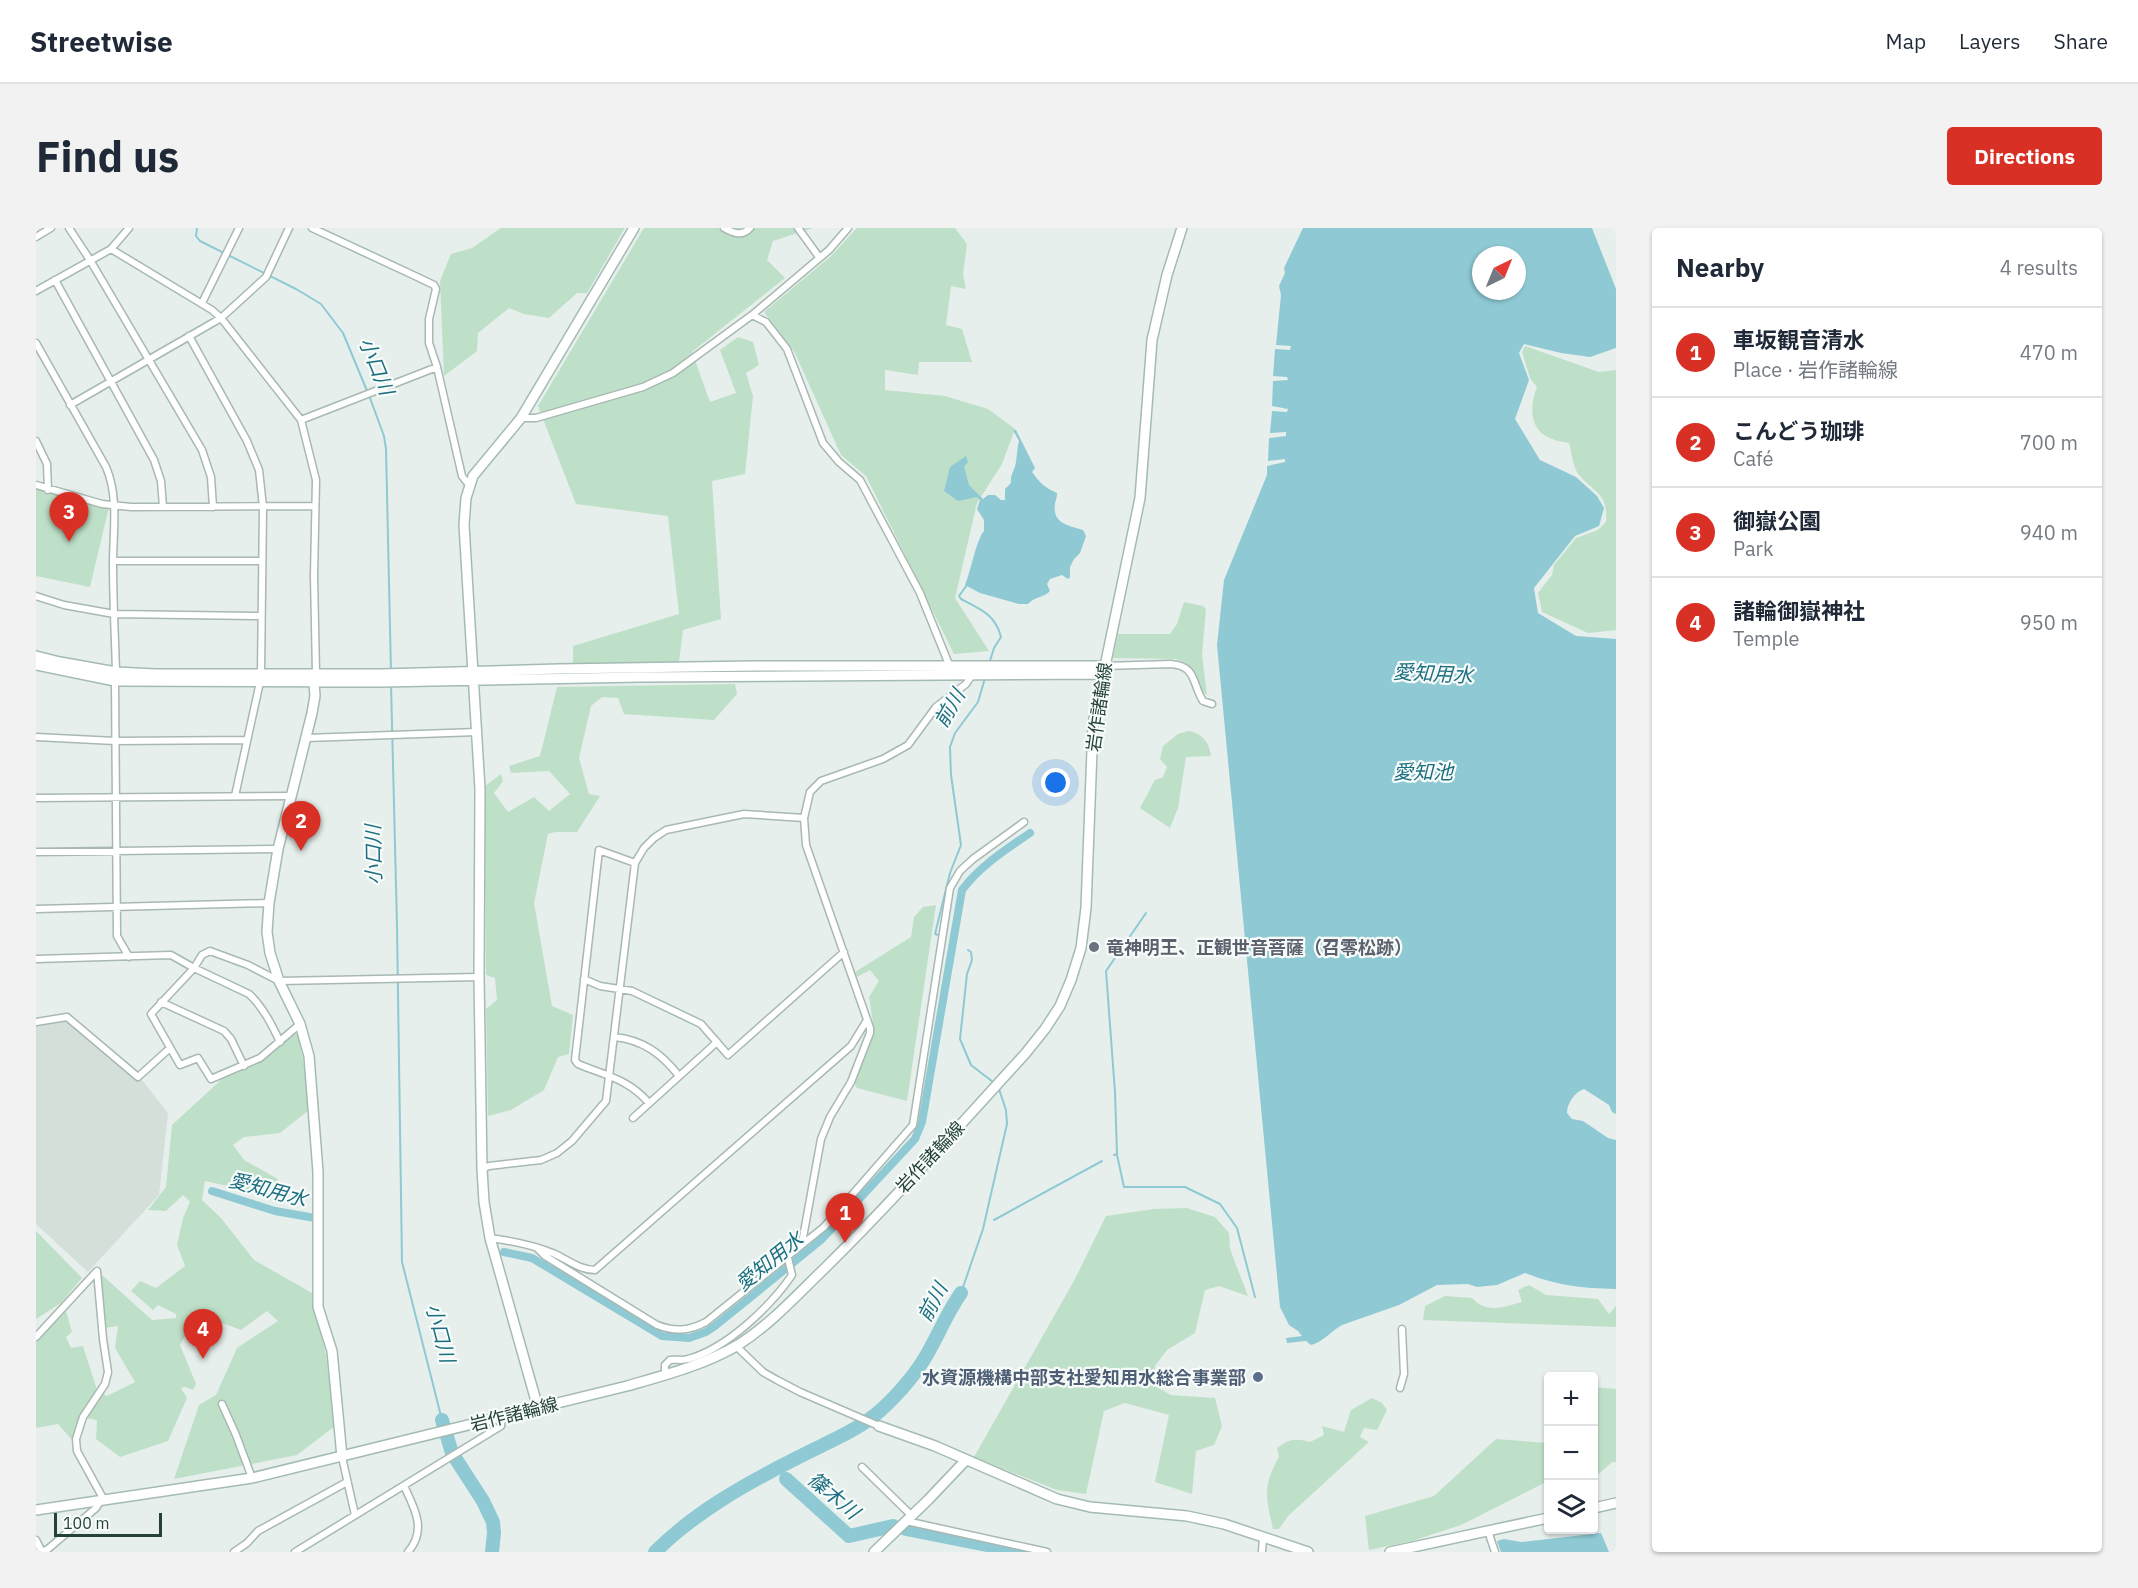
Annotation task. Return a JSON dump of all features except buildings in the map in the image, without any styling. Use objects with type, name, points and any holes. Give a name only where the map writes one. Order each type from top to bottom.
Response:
[{"type":"street","points":[[36,237],[51,228]]},
{"type":"street","points":[[69,228],[150,359],[206,457],[213,483],[213,507]]},
{"type":"street","points":[[36,291],[111,249],[129,228]]},
{"type":"street","points":[[202,303],[239,228]]},
{"type":"street","points":[[70,405],[221,318],[267,274],[289,228]]},
{"type":"street","points":[[312,228],[434,285],[436,289],[429,319],[429,343],[437,367],[462,476],[469,485]]},
{"type":"street","points":[[328,235],[333,228]]},
{"type":"street","points":[[538,1408],[490,1239],[484,1202],[479,977],[480,789],[464,525],[466,498],[469,485],[478,468],[521,418],[634,228]]},
{"type":"street","points":[[724,228],[740,234],[750,228]]},
{"type":"street","points":[[798,228],[819,257]]},
{"type":"street","points":[[521,418],[536,418],[643,387],[673,373],[752,315],[829,250],[848,228]]},
{"type":"street","name":"岩作諸輪線","points":[[36,1510],[252,1478],[684,1370],[736,1346],[775,1316],[849,1244],[993,1089],[1038,1038],[1053,1017],[1071,980],[1079,956],[1086,908],[1093,724],[1140,498],[1152,340],[1167,275],[1182,228]]},
{"type":"street","points":[[111,249],[202,303],[221,318],[301,420],[316,480],[315,696],[278,849],[269,903],[267,932],[270,953],[279,981],[300,1024],[309,1056],[318,1172],[318,1307],[332,1351],[342,1457],[356,1515]]},
{"type":"street","points":[[55,280],[154,460],[161,481],[163,507]]},
{"type":"street","points":[[752,315],[766,322],[787,350],[823,443],[839,462],[860,480],[920,593],[950,667]]},
{"type":"street","points":[[189,336],[256,459],[263,507],[260,677],[235,796]]},
{"type":"street","points":[[36,343],[110,475],[114,506],[117,936],[129,957]]},
{"type":"street","points":[[301,420],[437,367]]},
{"type":"street","points":[[36,441],[47,464],[48,489]]},
{"type":"street","points":[[36,485],[114,506],[315,506]]},
{"type":"street","points":[[113,561],[261,561]]},
{"type":"street","points":[[36,597],[64,605],[114,614],[260,616]]},
{"type":"street","points":[[36,656],[116,677]]},
{"type":"street","points":[[36,665],[116,677],[315,678],[972,675],[1182,666],[1192,674],[1203,701],[1212,704]]},
{"type":"street","points":[[473,677],[559,669],[674,667],[950,667],[1103,670]]},
{"type":"street","points":[[802,1243],[822,1139],[830,1118],[851,1082],[870,1034],[806,845],[804,818],[810,792],[821,781],[898,751],[915,737],[936,707],[966,684],[972,675]]},
{"type":"street","points":[[306,738],[477,732]]},
{"type":"street","points":[[36,737],[115,741],[247,740]]},
{"type":"street","points":[[36,798],[292,796]]},
{"type":"street","points":[[482,1169],[489,1166],[541,1160],[565,1148],[606,1101],[635,863],[644,848],[666,830],[744,814],[804,818]]},
{"type":"street","points":[[537,1248],[545,1256],[657,1325],[689,1330],[706,1322],[787,1254],[824,1227],[913,1125],[950,888],[960,871],[973,859],[1024,822]]},
{"type":"street","points":[[36,852],[278,849]]},
{"type":"street","points":[[635,863],[599,850],[575,1060],[578,1064],[633,1087],[649,1103]]},
{"type":"street","points":[[36,909],[269,903]]},
{"type":"street","points":[[300,1024],[260,1058],[211,1079],[198,1058],[180,1065],[151,1014],[194,968],[202,956],[210,951],[248,965],[279,981],[479,977]]},
{"type":"street","points":[[584,979],[600,986],[632,992],[701,1024],[728,1055],[844,952]]},
{"type":"street","points":[[36,959],[171,955],[249,994],[268,1019],[280,1042]]},
{"type":"street","points":[[161,1002],[224,1031],[231,1039],[244,1066]]},
{"type":"street","points":[[36,1022],[67,1017],[138,1077],[170,1048]]},
{"type":"street","points":[[490,1239],[514,1241],[555,1254],[587,1270],[595,1270],[851,1046],[867,1020]]},
{"type":"street","points":[[615,1036],[640,1042],[651,1048],[679,1076]]},
{"type":"street","points":[[633,1118],[717,1042]]},
{"type":"street","points":[[665,1375],[665,1365],[670,1360],[686,1360],[715,1347],[732,1336],[768,1304],[792,1275],[787,1254]]},
{"type":"street","points":[[36,1337],[97,1271],[108,1372],[105,1384],[83,1417],[76,1444],[77,1451],[102,1500],[60,1540],[42,1552],[36,1540]]},
{"type":"street","points":[[1400,1388],[1404,1374],[1402,1329]]},
{"type":"street","points":[[736,1346],[757,1367],[777,1380],[866,1421],[935,1446],[965,1461],[1057,1498],[1090,1507],[1187,1516],[1224,1524],[1308,1552]]},
{"type":"street","points":[[222,1404],[252,1478]]},
{"type":"street","points":[[295,1552],[501,1425],[502,1416]]},
{"type":"street","points":[[874,1552],[965,1461]]},
{"type":"street","points":[[862,1467],[909,1518],[1047,1552]]},
{"type":"street","points":[[234,1552],[247,1544],[258,1531],[347,1482]]},
{"type":"street","points":[[404,1486],[415,1511],[418,1528],[418,1535],[408,1552]]},
{"type":"street","points":[[1598,1507],[1616,1503]]},
{"type":"street","points":[[1390,1552],[1544,1519]]},
{"type":"street","points":[[1488,1531],[1495,1552]]},
{"type":"street","points":[[1263,1537],[1263,1552]]},
{"type":"shaded area","points":[[65,1019],[142,1080],[168,1113],[159,1195],[88,1272],[36,1224],[36,1025]]},
{"type":"green space","points":[[501,228],[625,228],[587,293],[577,293],[549,318],[524,314],[509,308],[478,333],[477,351],[444,376],[440,281],[451,254],[472,248]]},
{"type":"green space","points":[[644,228],[813,228],[773,241],[767,260],[785,278],[692,352],[710,402],[736,393],[720,350],[738,337],[753,342],[759,365],[746,373],[753,396],[745,474],[712,481],[721,619],[683,630],[679,662],[573,664],[573,646],[679,614],[668,516],[576,504],[538,406]]},
{"type":"green space","points":[[857,228],[955,228],[967,244],[963,274],[966,289],[951,286],[946,325],[962,329],[972,362],[919,362],[918,375],[885,370],[885,390],[945,396],[988,409],[1015,429],[1002,464],[977,503],[955,598],[989,651],[954,654],[866,476],[841,455],[794,351],[764,312],[831,256]]},
{"type":"green space","points":[[1525,346],[1599,372],[1616,370],[1616,630],[1588,633],[1542,612],[1538,593],[1552,575],[1554,565],[1576,538],[1598,530],[1606,522],[1606,512],[1603,499],[1577,472],[1569,443],[1543,434],[1534,423],[1532,409],[1537,387],[1530,378],[1522,352]]},
{"type":"green space","points":[[36,487],[49,493],[109,507],[90,587],[36,576]]},
{"type":"green space","points":[[1184,602],[1203,606],[1206,609],[1202,655],[1207,695],[1199,687],[1193,671],[1184,662],[1175,659],[1113,658],[1118,634],[1170,634],[1177,624]]},
{"type":"green space","points":[[735,684],[737,694],[714,720],[624,714],[618,698],[602,697],[591,706],[579,758],[589,794],[600,796],[577,832],[548,834],[534,903],[552,1006],[573,1015],[569,1054],[558,1057],[544,1090],[511,1110],[488,1116],[486,1009],[497,1000],[495,978],[486,975],[485,786],[501,774],[503,781],[494,793],[508,812],[534,797],[549,811],[570,794],[549,771],[511,773],[509,766],[540,756],[557,687]]},
{"type":"green space","points":[[1189,731],[1204,739],[1211,756],[1186,757],[1178,808],[1170,828],[1140,808],[1155,780],[1163,777],[1167,767],[1160,759],[1163,746],[1178,734]]},
{"type":"green space","points":[[936,905],[907,1101],[857,1088],[855,1085],[874,1029],[869,997],[879,981],[870,970],[857,977],[855,972],[911,937],[914,917],[923,907]]},
{"type":"green space","points":[[294,1034],[298,1034],[306,1074],[309,1110],[280,1133],[244,1137],[233,1145],[244,1160],[278,1179],[269,1195],[205,1181],[202,1200],[221,1218],[254,1260],[312,1293],[326,1355],[335,1426],[297,1455],[174,1479],[199,1405],[216,1395],[237,1348],[278,1321],[267,1311],[241,1330],[196,1313],[192,1316],[190,1327],[180,1345],[196,1384],[193,1390],[181,1388],[187,1398],[168,1441],[120,1457],[96,1439],[97,1420],[80,1417],[73,1441],[58,1424],[36,1428],[36,1342],[66,1311],[72,1332],[66,1337],[71,1348],[83,1346],[97,1390],[107,1396],[135,1382],[115,1348],[118,1326],[105,1328],[101,1274],[152,1320],[176,1318],[176,1314],[158,1305],[153,1310],[131,1291],[140,1281],[156,1288],[185,1266],[177,1245],[183,1218],[190,1202],[183,1195],[166,1211],[148,1210],[166,1187],[172,1125],[222,1079],[259,1062]]},
{"type":"green space","points":[[1187,1208],[1215,1217],[1229,1233],[1230,1249],[1248,1296],[1219,1286],[1205,1290],[1195,1333],[1167,1350],[1155,1366],[1155,1386],[1171,1395],[1215,1398],[1222,1426],[1214,1445],[1196,1451],[1192,1494],[1155,1482],[1169,1415],[1125,1403],[1104,1411],[1086,1494],[1057,1490],[974,1457],[1075,1279],[1106,1216],[1154,1209]]},
{"type":"green space","points":[[36,1231],[82,1278],[61,1303],[36,1319]]},
{"type":"green space","points":[[1529,1285],[1546,1295],[1598,1299],[1609,1314],[1616,1306],[1616,1327],[1423,1320],[1425,1306],[1445,1296],[1472,1298],[1483,1306],[1496,1308],[1522,1302],[1518,1290]]},
{"type":"green space","points":[[1598,1387],[1616,1389],[1616,1462],[1612,1462],[1598,1474]]},
{"type":"green space","points":[[1372,1398],[1382,1403],[1387,1410],[1377,1430],[1364,1428],[1360,1437],[1369,1442],[1288,1516],[1279,1529],[1273,1529],[1267,1492],[1270,1476],[1279,1457],[1277,1448],[1292,1440],[1310,1442],[1324,1435],[1322,1426],[1344,1432],[1351,1410]]},
{"type":"green space","points":[[1496,1439],[1544,1443],[1544,1483],[1461,1525],[1412,1541],[1369,1550],[1365,1516],[1434,1496]]},
{"type":"water","name":"愛知池","points":[[1303,228],[1592,228],[1616,289],[1616,348],[1590,357],[1524,344],[1519,353],[1529,380],[1515,419],[1540,460],[1576,477],[1597,496],[1604,508],[1599,526],[1575,536],[1534,588],[1538,613],[1576,636],[1616,639],[1616,1114],[1612,1112],[1609,1105],[1584,1089],[1572,1098],[1567,1113],[1572,1119],[1583,1121],[1608,1138],[1616,1140],[1616,1289],[1570,1286],[1525,1273],[1497,1285],[1477,1287],[1468,1284],[1437,1285],[1399,1305],[1342,1325],[1311,1345],[1306,1341],[1287,1343],[1286,1338],[1302,1336],[1289,1325],[1280,1307],[1217,645],[1224,580],[1267,475],[1267,466],[1285,462],[1285,459],[1268,461],[1269,438],[1286,436],[1286,432],[1270,433],[1272,411],[1287,412],[1288,409],[1272,406],[1273,381],[1288,380],[1287,377],[1273,376],[1275,349],[1290,350],[1291,346],[1276,345],[1281,295],[1279,286],[1285,273],[1284,268]]},
{"type":"water","points":[[1013,430],[1016,430],[1035,468],[1032,472],[1037,479],[1057,493],[1056,515],[1067,525],[1083,530],[1086,536],[1080,553],[1070,567],[1070,577],[1068,579],[1062,575],[1050,579],[1047,584],[1050,591],[1028,604],[1019,604],[980,593],[965,585],[978,541],[984,531],[984,520],[977,509],[980,500],[977,497],[958,501],[944,491],[950,467],[966,456],[968,462],[964,467],[969,485],[983,499],[988,495],[995,495],[1005,500],[1005,489],[1011,483],[1019,441]]},
{"type":"water","points":[[1601,1533],[1609,1552],[1501,1552],[1497,1541],[1504,1539],[1521,1542]]},
{"type":"waterway","name":"小口川","points":[[197,228],[196,236],[200,241],[321,304],[343,333],[370,398],[384,436],[386,449],[391,672]]},
{"type":"waterway","name":"前川","points":[[967,585],[959,596],[991,618],[1001,637],[994,648],[989,664]]},
{"type":"waterway","name":"前川","points":[[938,935],[935,934],[950,873],[961,845],[951,775],[950,747],[955,733],[978,702],[985,678]]},
{"type":"waterway","name":"小口川","points":[[391,684],[402,1262],[442,1420]]},
{"type":"waterway","name":"愛知用水","points":[[504,1252],[532,1258],[662,1336],[689,1338],[715,1326],[821,1240],[915,1139],[922,1122],[962,890],[985,866],[1030,833]]},
{"type":"waterway","points":[[1114,1155],[1117,1154],[1115,1092],[1106,971],[1146,913]]},
{"type":"waterway","name":"前川","points":[[968,950],[971,952],[972,960],[967,974],[960,1039],[971,1065],[993,1082]]},
{"type":"waterway","name":"前川","points":[[961,1293],[983,1229],[1007,1124],[1006,1110],[999,1089]]},
{"type":"waterway","points":[[1117,1155],[1124,1187],[1185,1187],[1220,1204],[1237,1228],[1255,1297]]},
{"type":"waterway","points":[[994,1220],[1102,1161]]},
{"type":"waterway","name":"愛知用水","points":[[212,1191],[275,1211],[315,1218]]},
{"type":"waterway","name":"前川","points":[[655,1552],[686,1525],[721,1500],[846,1434],[875,1415],[901,1390],[918,1368],[961,1293]]},
{"type":"waterway","name":"小口川","points":[[442,1420],[452,1453],[483,1501],[493,1522],[492,1552]]},
{"type":"waterway","name":"篠木川","points":[[786,1479],[849,1536],[893,1526]]},
{"type":"waterway","name":"篠木川","points":[[906,1529],[1023,1552]]},
{"type":"place","name":"御嶽公園","points":[[69,542]]},
{"type":"place","name":"こんどう珈琲","points":[[301,851]]},
{"type":"place","name":"竜神明王、正観世音菩薩（召零松跡）","points":[[1094,947]]},
{"type":"place","name":"車坂観音清水","points":[[845,1243]]},
{"type":"place","name":"諸輪御嶽神社","points":[[203,1359]]},
{"type":"place","name":"水資源機構中部支社愛知用水総合事業部","points":[[1258,1377]]}]
